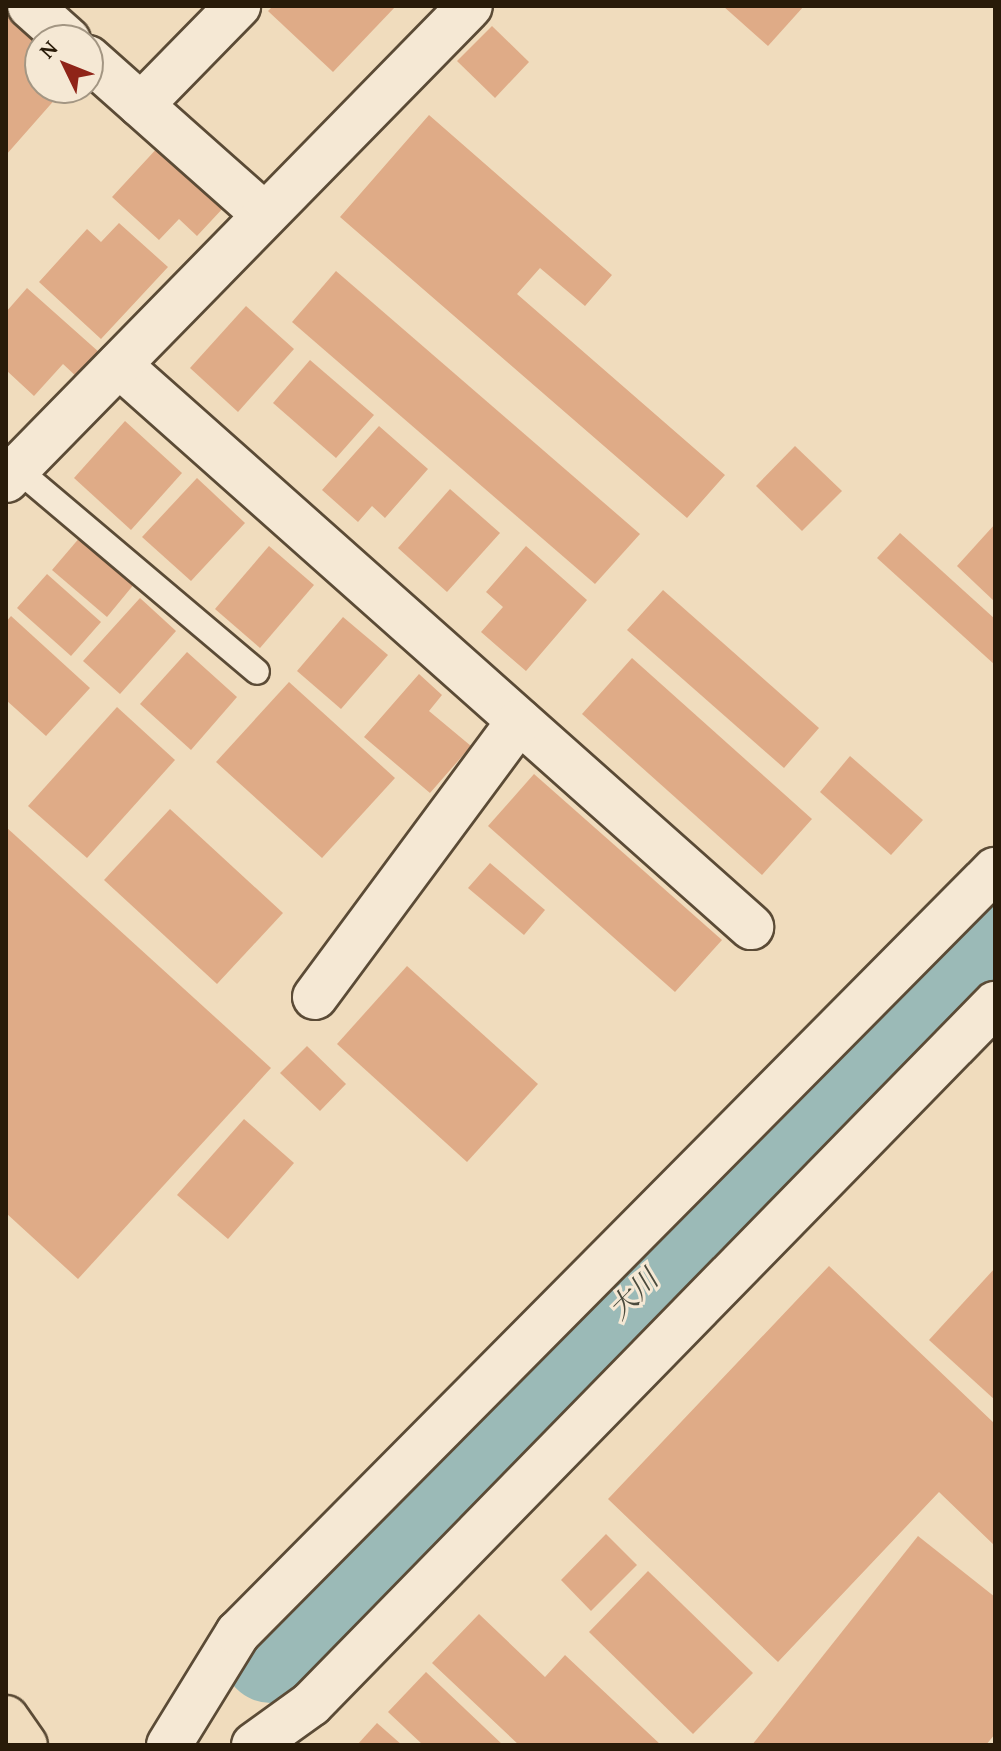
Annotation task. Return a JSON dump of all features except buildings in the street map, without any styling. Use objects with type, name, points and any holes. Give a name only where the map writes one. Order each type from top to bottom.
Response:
[{"type":"highway","points":[[6,1718],[25,1745]]},
{"type":"street","points":[[30,6],[50,24]]},
{"type":"street","points":[[141,105],[238,6]]},
{"type":"street","points":[[12,474],[470,6]]},
{"type":"street","points":[[104,72],[264,214]]},
{"type":"street","points":[[119,365],[751,927]]},
{"type":"street","points":[[315,997],[519,721]]},
{"type":"street","points":[[169,1745],[238,1633],[995,870]]},
{"type":"street","points":[[254,1745],[311,1704],[995,1004]]},
{"type":"lane","points":[[12,474],[257,672]]},
{"type":"waterway","name":"大川","points":[[271,1654],[995,934]]}]
